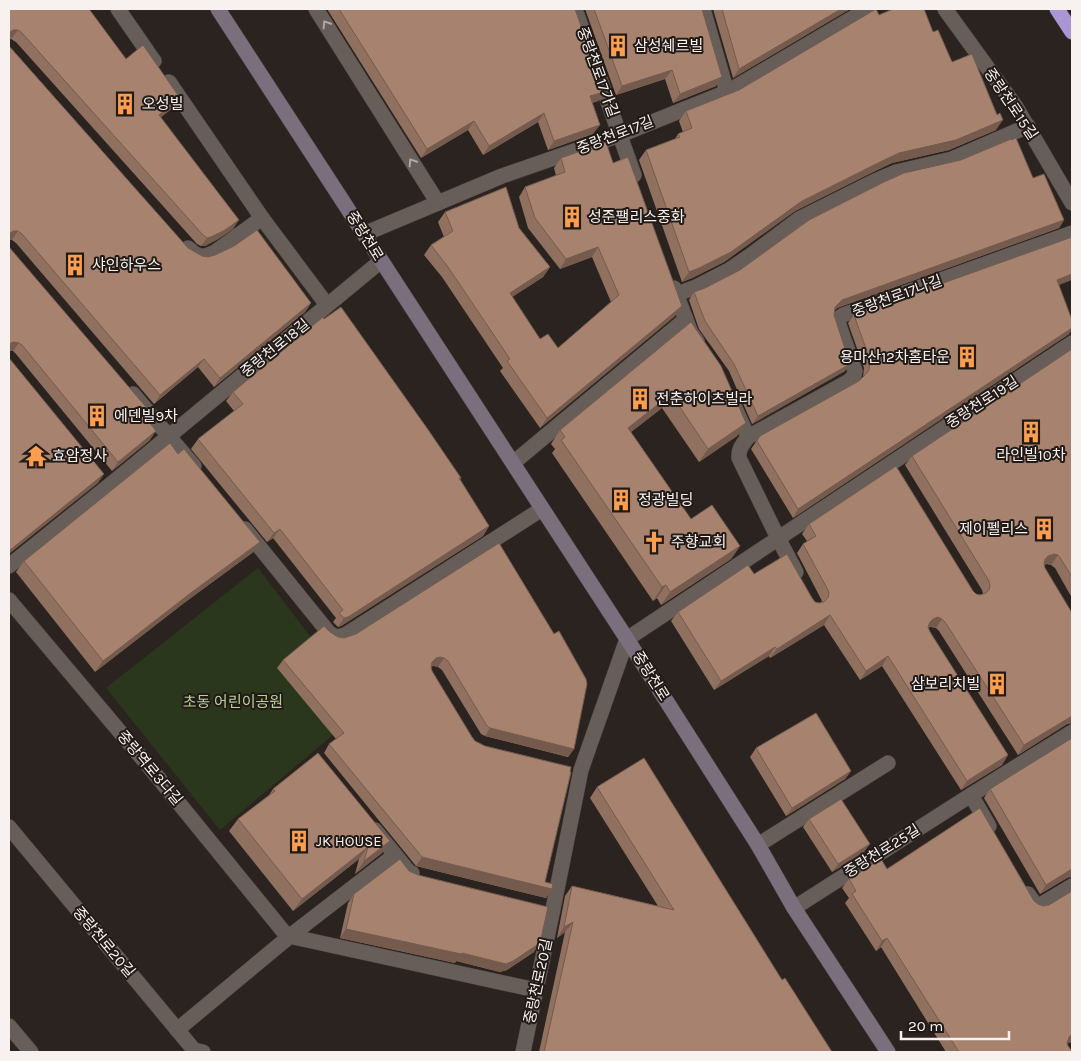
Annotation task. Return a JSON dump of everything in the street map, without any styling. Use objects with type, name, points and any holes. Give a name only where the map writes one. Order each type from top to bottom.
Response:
[{"type":"highway","points":[[1057,9],[1072,32]]},
{"type":"main road","name":"중랑천로","points":[[218,9],[627,639],[758,845],[794,908],[884,1051]]},
{"type":"street","points":[[118,9],[262,218],[327,306]]},
{"type":"street","points":[[316,9],[438,204]]},
{"type":"street","name":"중랑천로17가길","points":[[576,9],[620,134]]},
{"type":"street","points":[[703,9],[727,92]]},
{"type":"street","name":"중랑천로17길","points":[[364,234],[727,92],[868,9]]},
{"type":"street","name":"중랑천로15길","points":[[945,9],[1016,107],[1072,203]]},
{"type":"street","points":[[677,294],[696,287],[729,270],[799,219],[875,181],[896,172],[952,159],[1028,126]]},
{"type":"street","points":[[620,134],[639,189]]},
{"type":"street","points":[[182,241],[196,255],[208,255],[262,218]]},
{"type":"street","name":"중랑천로17나길","points":[[748,437],[849,381],[854,376],[855,371],[839,326],[838,319],[843,315],[1072,233]]},
{"type":"street","name":"중랑천로18길","points":[[9,566],[108,480],[169,436],[381,261]]},
{"type":"street","points":[[670,279],[691,333],[706,354]]},
{"type":"street","points":[[513,463],[686,318]]},
{"type":"street","name":"중랑천로19길","points":[[627,639],[1072,343]]},
{"type":"street","points":[[124,383],[200,474]]},
{"type":"street","points":[[728,392],[748,437],[738,453],[739,458],[804,586]]},
{"type":"street","points":[[892,462],[902,478]]},
{"type":"street","points":[[238,521],[329,633],[336,637],[345,635],[542,509]]},
{"type":"street","name":"중랑역로3다길","points":[[9,600],[147,764],[283,931],[290,936]]},
{"type":"street","name":"중랑천로20길","points":[[523,1052],[554,909],[581,770],[627,639]]},
{"type":"street","name":"중랑천로25길","points":[[794,908],[971,795],[1012,764],[1072,732]]},
{"type":"street","points":[[758,845],[888,763]]},
{"type":"street","points":[[563,766],[581,770]]},
{"type":"street","points":[[971,795],[996,838]]},
{"type":"street","points":[[364,817],[410,873],[424,877]]},
{"type":"street","name":"중랑천로20길","points":[[9,827],[194,1050],[203,1052]]},
{"type":"street","points":[[177,1030],[290,936],[395,855]]},
{"type":"street","points":[[1021,880],[1037,907],[1072,886]]},
{"type":"street","points":[[535,904],[554,909]]},
{"type":"street","points":[[290,936],[536,990]]},
{"type":"street","points":[[9,1026],[32,1052]]},
{"type":"green space","name":"초동 어린이공원","points":[[258,568],[365,708],[220,830],[106,688]]},
{"type":"building","points":[[9,9],[89,9],[126,59],[143,45],[180,98],[159,115],[239,220],[211,237],[207,238],[203,235],[22,33],[18,30],[13,30],[9,33]]},
{"type":"building","points":[[339,9],[575,9],[604,92],[590,96],[600,125],[554,141],[544,113],[489,146],[474,121],[427,149]]},
{"type":"building","points":[[594,9],[702,9],[722,77],[680,94],[672,70],[622,86]]},
{"type":"building","points":[[722,9],[841,9],[739,69]]},
{"type":"building","points":[[876,9],[879,15],[893,9],[924,9],[933,32],[938,30],[952,62],[972,54],[997,115],[1000,113],[1003,120],[956,140],[899,153],[878,163],[802,201],[731,252],[689,272],[646,150],[680,137],[678,134],[692,128],[686,111],[739,90]]},
{"type":"building","points":[[9,46],[188,248],[202,256],[208,257],[234,246],[257,230],[311,303],[220,378],[204,359],[160,395],[22,234],[18,231],[13,231],[9,234]]},
{"type":"building","points":[[1016,138],[1033,178],[1044,174],[1064,220],[842,300],[835,307],[834,315],[850,364],[758,416],[734,364],[705,321],[694,292],[740,270],[809,220],[884,182],[904,173],[961,160]]},
{"type":"building","points":[[606,142],[613,163],[628,157],[682,306],[547,418],[507,361],[510,359],[431,245],[453,231],[445,212],[506,187],[519,228],[550,267],[510,293],[540,339],[548,334],[558,348],[619,295],[598,247],[566,259],[535,218],[525,187],[565,172],[561,158]]},
{"type":"building","points":[[1072,237],[1072,274],[1057,280],[1072,320],[1072,328],[798,509],[757,441],[760,436],[859,381],[866,374],[869,370],[870,360],[854,315]]},
{"type":"building","points":[[9,247],[146,407],[141,411],[156,431],[118,462],[22,345],[14,342],[9,344]]},
{"type":"building","points":[[341,307],[461,478],[459,478],[489,526],[344,618],[339,613],[343,610],[280,529],[274,533],[198,439],[243,404],[233,392],[323,317],[324,319]]},
{"type":"building","points":[[691,322],[721,366],[746,423],[708,449],[671,394],[628,428],[691,519],[712,505],[740,546],[670,592],[666,585],[662,587],[561,440],[565,437],[560,430]]},
{"type":"building","points":[[1072,349],[1072,577],[1058,555],[1048,556],[1044,564],[1072,613],[1072,716],[1024,745],[945,622],[938,617],[930,622],[928,627],[930,632],[1008,755],[967,781],[888,656],[866,671],[830,615],[777,649],[775,647],[721,681],[678,612],[748,565],[754,574],[787,554],[815,602],[824,602],[828,598],[828,590],[803,544],[816,536],[809,524],[896,466],[973,591],[980,595],[986,593],[990,586],[989,581],[912,456]]},
{"type":"building","points":[[9,358],[104,474],[9,551]]},
{"type":"building","points":[[170,443],[178,454],[184,449],[260,542],[103,661],[24,561]]},
{"type":"building","points":[[499,543],[554,634],[559,631],[586,679],[587,684],[574,749],[490,728],[448,661],[440,657],[436,658],[432,662],[431,667],[475,741],[485,746],[571,767],[545,882],[553,884],[552,889],[422,857],[329,744],[344,733],[283,660],[324,626],[338,637],[344,638],[356,634]]},
{"type":"building","points":[[816,713],[851,771],[792,808],[756,748]]},
{"type":"building","points":[[1072,738],[1072,869],[1046,885],[990,789]]},
{"type":"building","name":"JK HOUSE","points":[[318,753],[390,841],[364,861],[368,847],[302,899],[238,819],[275,791],[273,789]]},
{"type":"building","points":[[644,758],[782,980],[785,978],[832,1052],[544,1052],[573,922],[564,927],[572,886],[674,910],[597,787]]},
{"type":"building","points":[[841,799],[870,844],[838,864],[809,819]]},
{"type":"building","points":[[980,808],[1034,901],[1043,906],[1049,905],[1072,891],[1072,1034],[1067,1043],[1072,1052],[959,1052],[887,938],[882,941],[852,894],[856,891],[849,879],[881,859],[887,869]]},
{"type":"building","points":[[400,859],[409,871],[418,875],[548,907],[540,943],[506,964],[346,929],[354,894]]},
{"type":"place","name":"삼성쉐르빌","points":[[618,46]]},
{"type":"place","name":"오성빌","points":[[125,104]]},
{"type":"place","name":"성준팰리스중화","points":[[572,217]]},
{"type":"place","name":"샤인하우스","points":[[75,265]]},
{"type":"place","name":"용마산12차홈타운","points":[[967,357]]},
{"type":"place","name":"전춘하이츠빌라","points":[[640,399]]},
{"type":"place","name":"에덴빌9차","points":[[97,416]]},
{"type":"place","name":"라인빌10차","points":[[1031,432]]},
{"type":"place","name":"효암정사","points":[[36,456]]},
{"type":"place","name":"정광빌딩","points":[[621,500]]},
{"type":"place","name":"제이펠리스","points":[[1044,529]]},
{"type":"place","name":"주향교회","points":[[654,542]]},
{"type":"place","name":"삼보리치빌","points":[[997,684]]},
{"type":"place","name":"JK HOUSE","points":[[299,841]]}]
